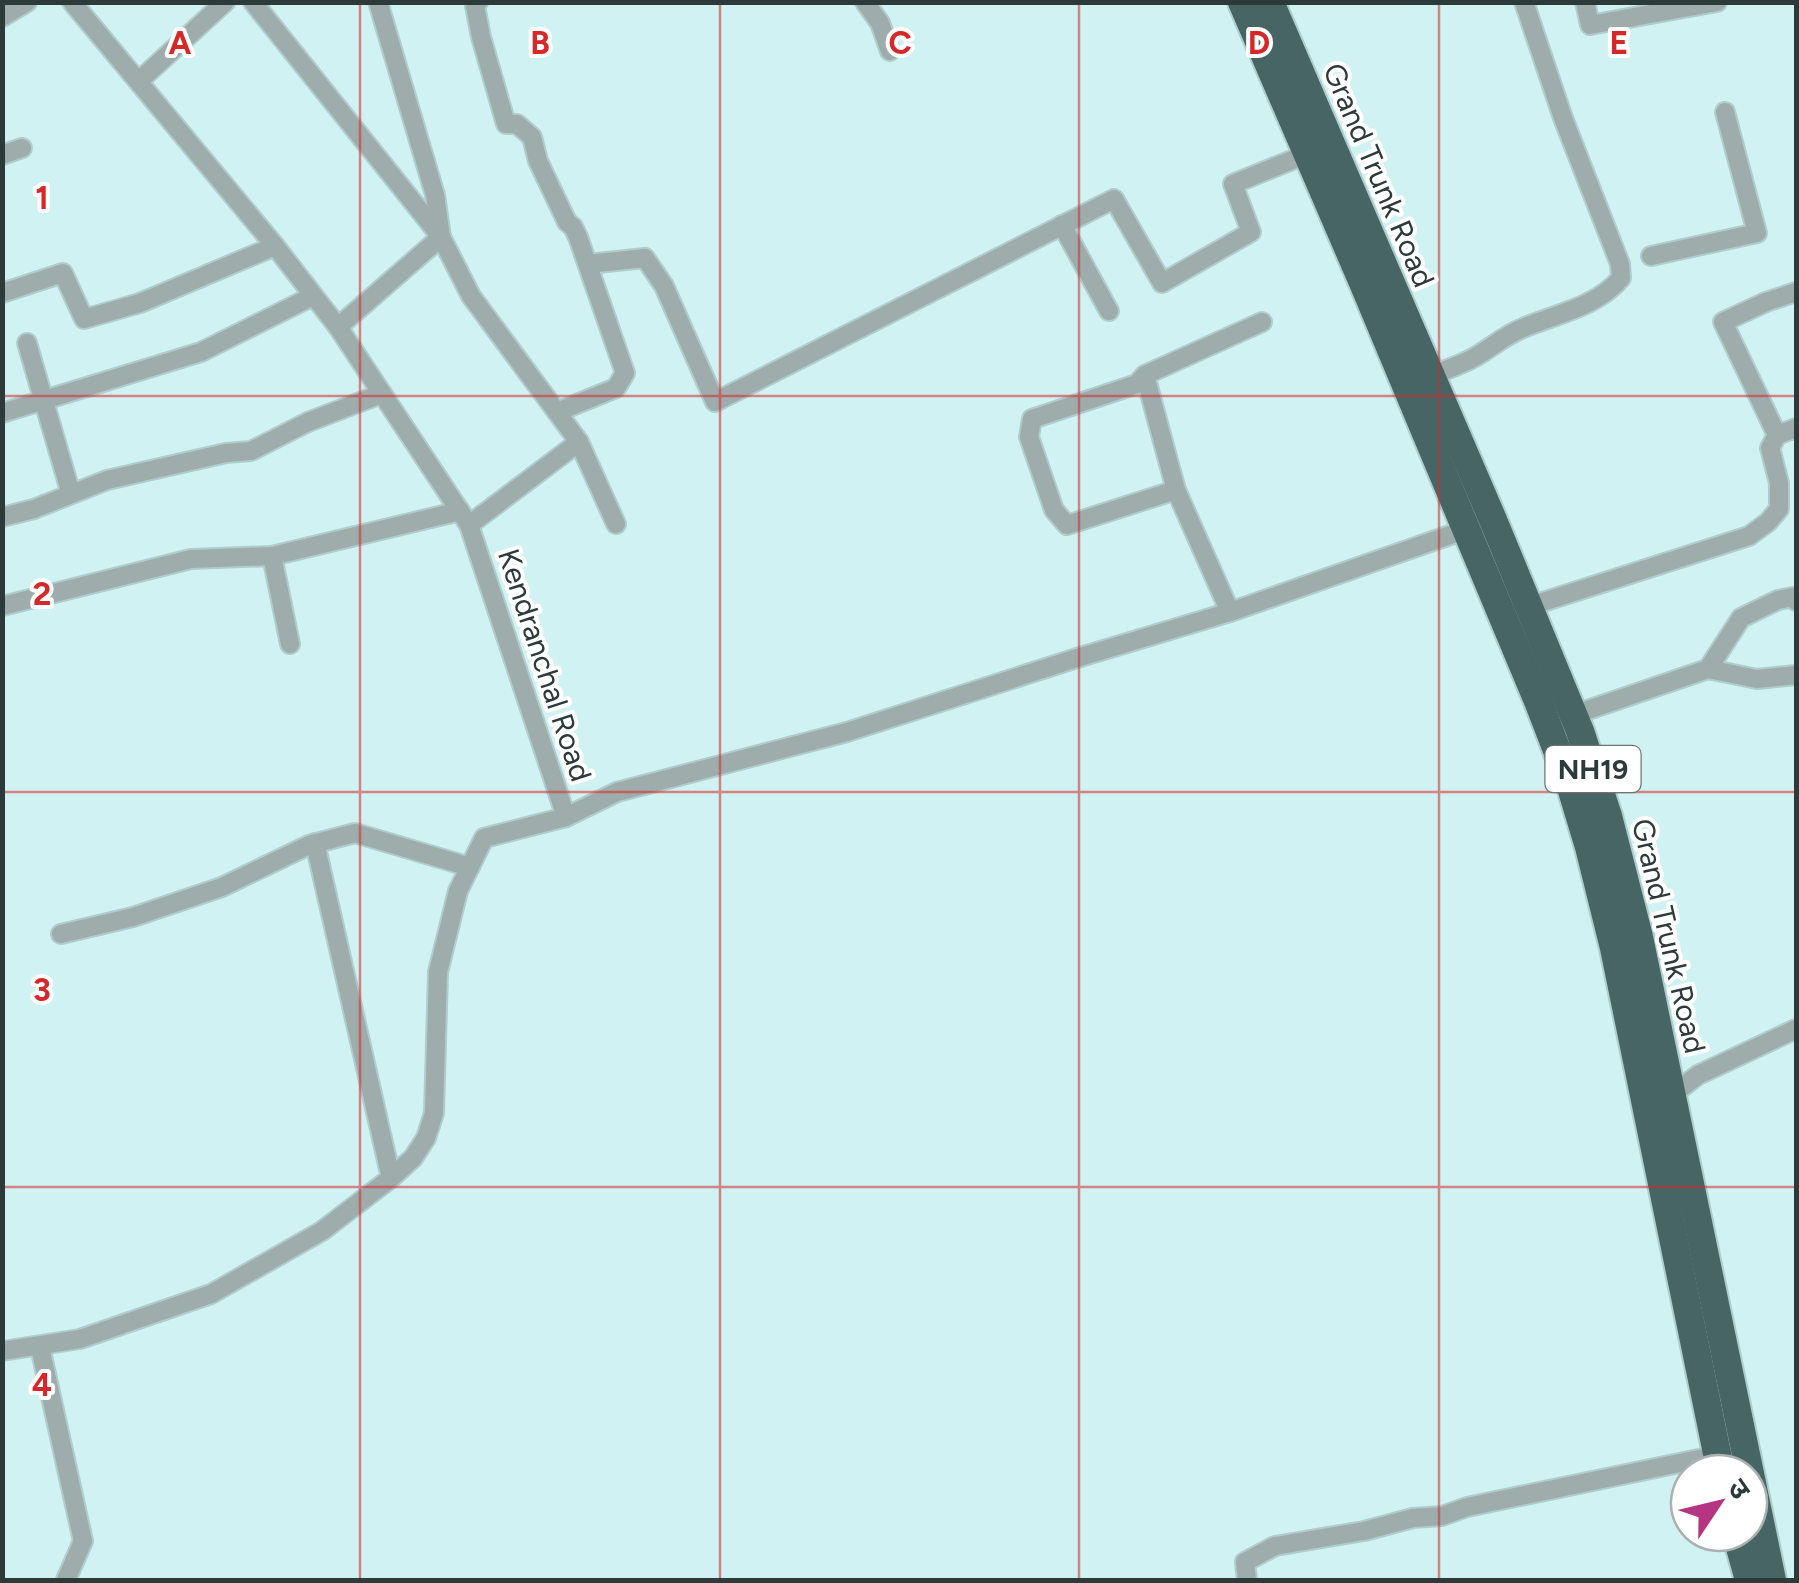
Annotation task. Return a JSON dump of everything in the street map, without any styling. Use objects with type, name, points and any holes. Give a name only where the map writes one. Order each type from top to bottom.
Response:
[{"type":"highway","name":"Grand Trunk Road","points":[[1242,2],[1570,784],[1614,948],[1718,1453]]},
{"type":"highway","name":"Grand Trunk Road","points":[[1270,2],[1493,520],[1573,714],[1608,816],[1638,936],[1772,1580]]},
{"type":"highway","points":[[1742,1553],[1749,1580]]},
{"type":"street","points":[[2,17],[27,2]]},
{"type":"street","name":"Kendranchal Road","points":[[2,1351],[80,1340],[210,1294],[322,1231],[413,1158],[426,1138],[434,1112],[438,972],[458,892],[484,838],[566,817],[465,518],[338,327],[72,2]]},
{"type":"street","points":[[139,82],[225,2]]},
{"type":"street","points":[[253,2],[441,237],[471,296],[578,442],[616,524]]},
{"type":"street","points":[[378,2],[435,194],[441,237]]},
{"type":"street","points":[[478,2],[474,6],[506,124],[516,124],[532,137],[566,222],[578,237],[625,373],[616,388],[557,412]]},
{"type":"street","points":[[865,2],[880,23],[890,50]]},
{"type":"street","points":[[1430,376],[1468,360],[1522,328],[1604,294],[1622,278],[1524,2]]},
{"type":"street","points":[[1584,2],[1590,25],[1717,2]]},
{"type":"street","points":[[1651,256],[1757,232],[1726,112]]},
{"type":"street","points":[[2,155],[22,148]]},
{"type":"street","points":[[588,264],[645,258],[664,286],[715,402],[1114,199],[1162,283],[1251,232],[1234,184],[1307,154]]},
{"type":"street","points":[[1062,226],[1109,311]]},
{"type":"street","points":[[338,327],[441,237]]},
{"type":"street","points":[[2,293],[63,272],[84,319],[140,303],[274,246]]},
{"type":"street","points":[[1777,434],[1723,322],[1796,292]]},
{"type":"street","points":[[2,413],[201,352],[313,296]]},
{"type":"street","points":[[1176,490],[1067,525],[1054,510],[1028,438],[1032,419],[1137,384],[1145,376],[1262,322]]},
{"type":"street","points":[[27,343],[72,494]]},
{"type":"street","points":[[1145,376],[1176,490],[1230,612]]},
{"type":"street","points":[[2,517],[108,480],[226,453],[251,451],[308,422],[381,394]]},
{"type":"street","points":[[1527,607],[1749,536],[1779,509],[1770,448],[1777,434],[1796,428]]},
{"type":"street","points":[[2,606],[192,559],[272,556],[465,518],[578,442]]},
{"type":"street","points":[[566,817],[616,792],[847,732],[1230,612],[1493,520]]},
{"type":"street","points":[[272,556],[290,644]]},
{"type":"street","points":[[1708,669],[1741,618],[1778,600],[1796,600]]},
{"type":"street","points":[[1573,714],[1708,669],[1757,680],[1796,675]]},
{"type":"street","points":[[61,934],[133,917],[222,887],[316,843],[355,833],[470,867]]},
{"type":"street","points":[[316,843],[391,1178]]},
{"type":"street","points":[[1646,1110],[1698,1075],[1796,1029]]},
{"type":"street","points":[[40,1347],[83,1540],[66,1580]]},
{"type":"street","points":[[1246,1580],[1245,1562],[1275,1546],[1413,1518],[1442,1516],[1467,1507],[1669,1473]]}]
